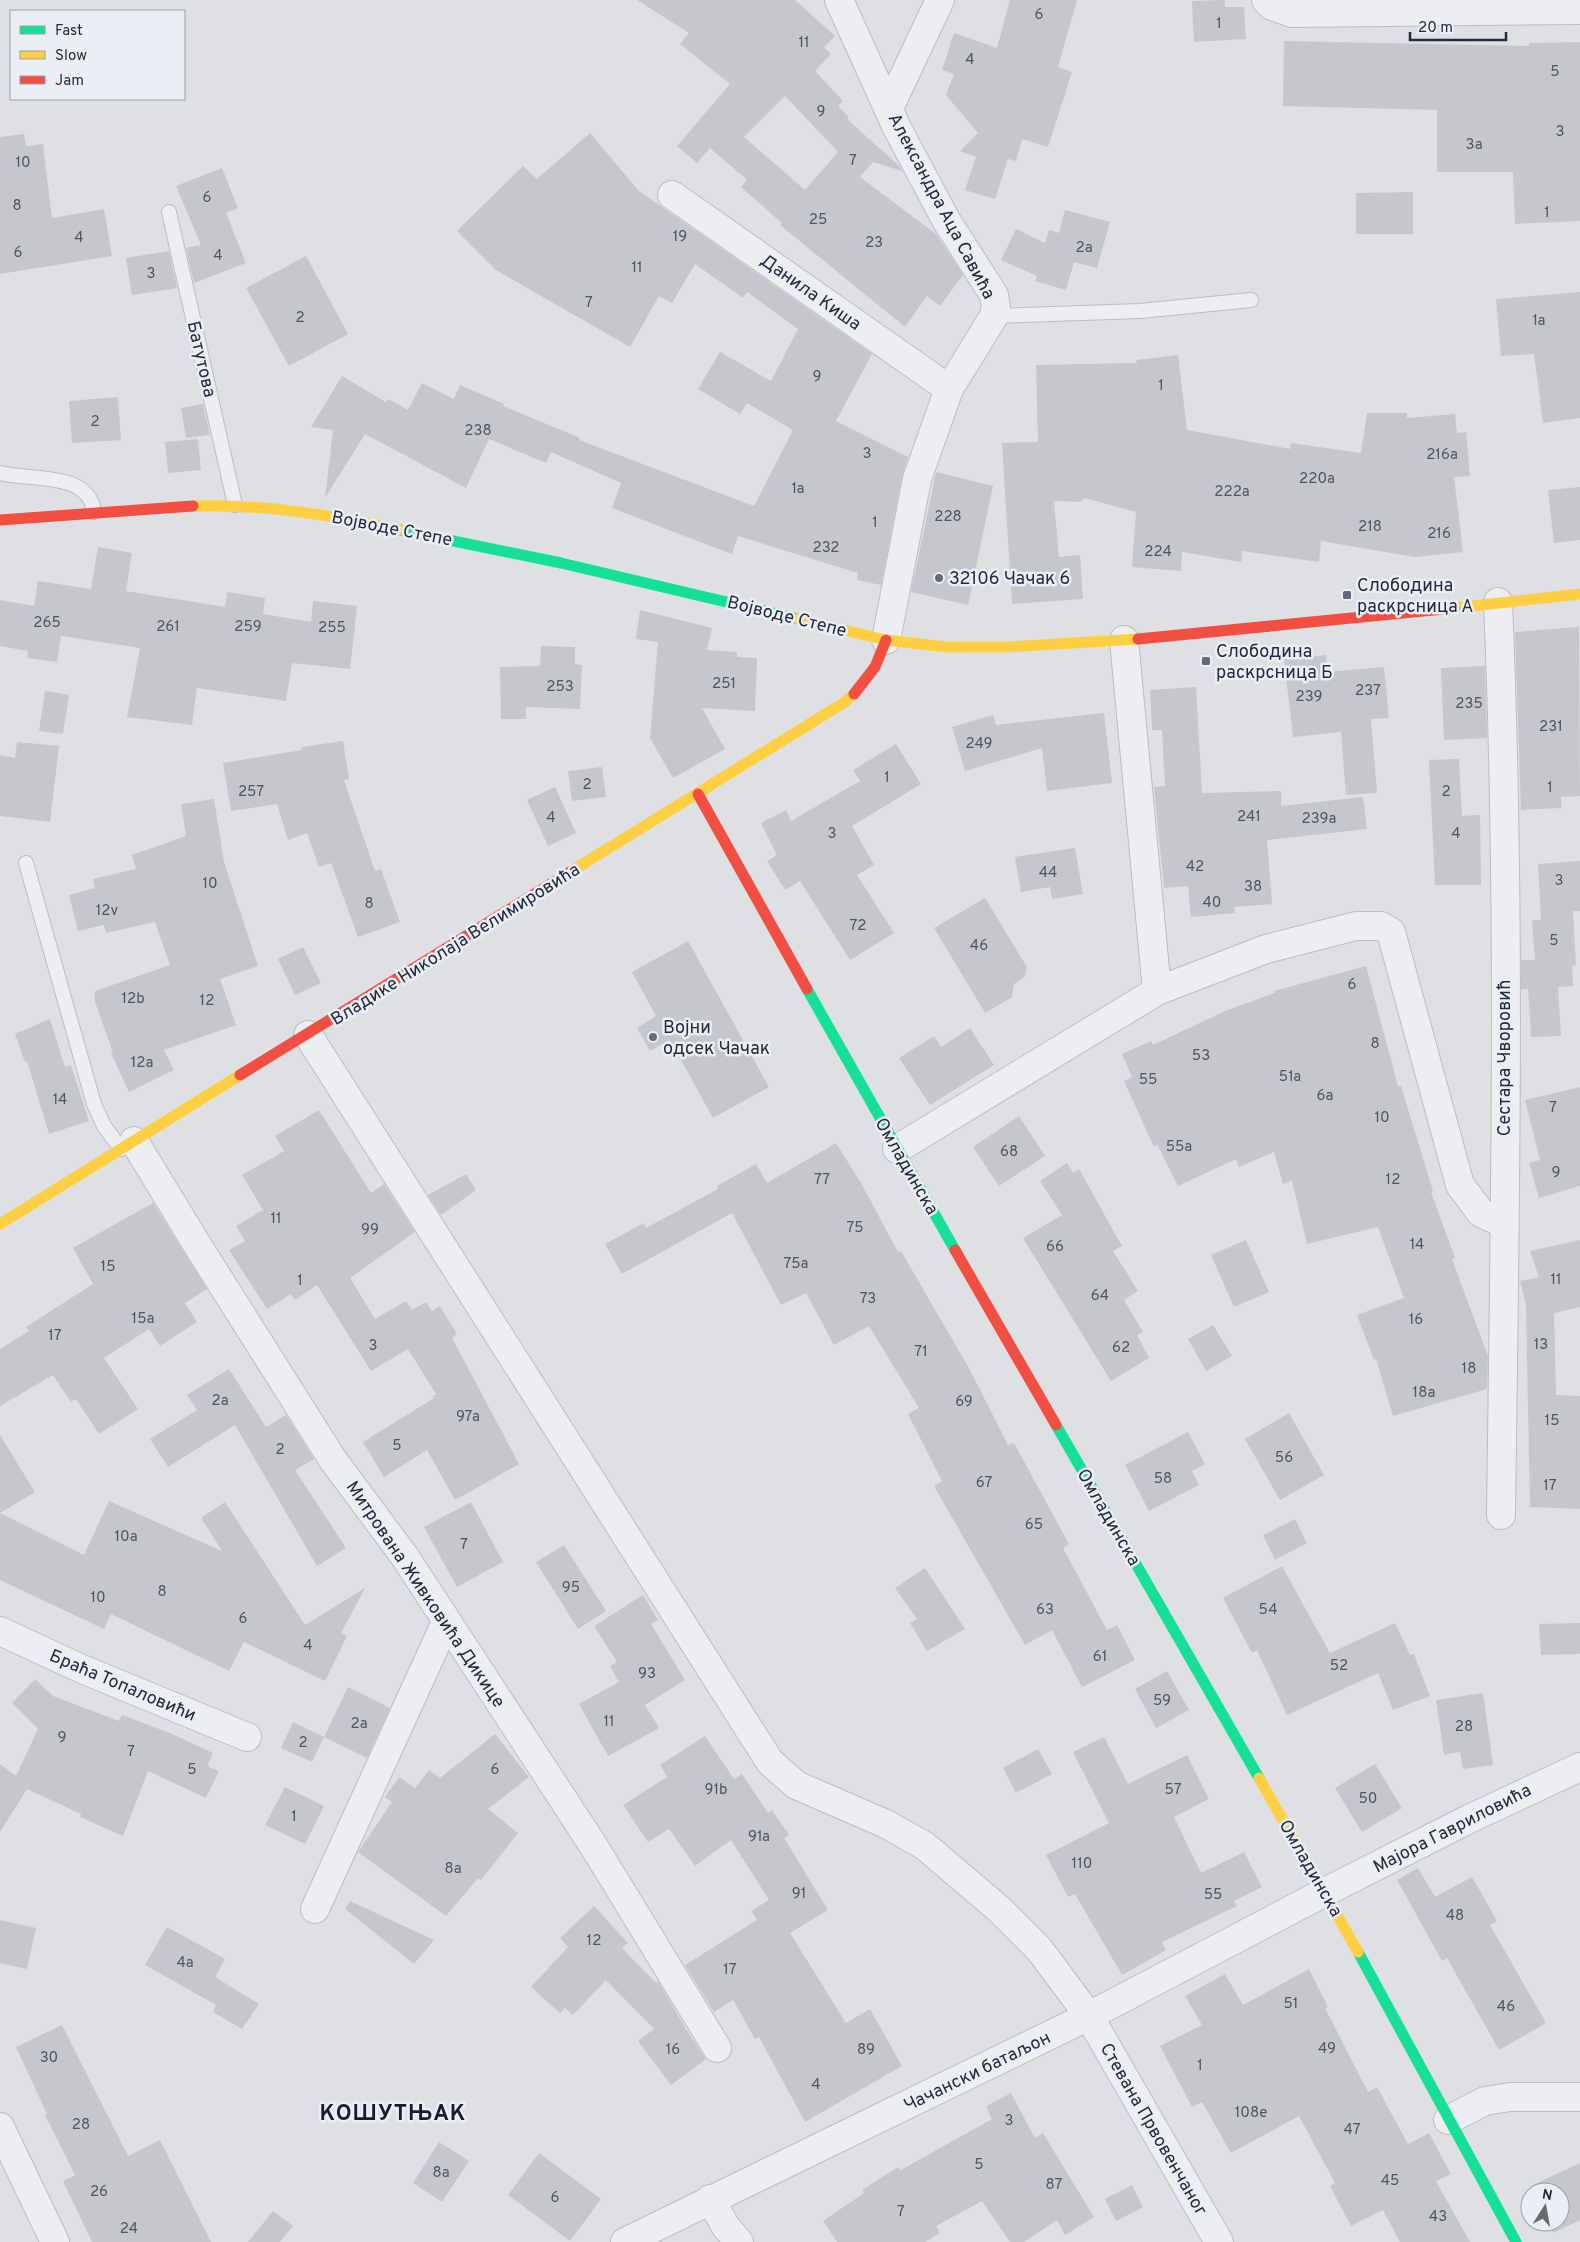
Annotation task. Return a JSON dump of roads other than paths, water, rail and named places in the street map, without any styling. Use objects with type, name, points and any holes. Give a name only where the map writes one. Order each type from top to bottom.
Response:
[{"type":"street","name":"Александра Аца Савића","points":[[839,0],[897,128],[946,220],[994,295],[996,307],[994,316]]},
{"type":"street","points":[[889,108],[940,0]]},
{"type":"street","points":[[1266,0],[1272,6],[1292,13],[1580,10]]},
{"type":"street","name":"Данила Киша","points":[[672,195],[949,389]]},
{"type":"street","points":[[886,640],[910,505],[917,479],[949,389],[994,316]]},
{"type":"street","name":"Војводе Степе","points":[[0,520],[94,512],[235,505],[314,512],[401,528],[750,606],[886,640],[920,646],[964,648],[1124,640],[1346,620],[1580,594]]},
{"type":"street","name":"Сестара Чворовић","points":[[1498,602],[1504,781],[1505,1224],[1501,1515]]},
{"type":"street","name":"Владике Николаја Велимировића","points":[[0,1224],[845,702],[862,687],[873,673],[886,640]]},
{"type":"street","points":[[1124,640],[1157,991]]},
{"type":"street","name":"Омладинска","points":[[698,794],[897,1148],[1325,1892],[1516,2242]]},
{"type":"street","points":[[897,1148],[1157,991],[1266,949],[1356,926],[1381,926],[1387,928],[1390,932],[1460,1185],[1481,1213],[1505,1224]]},
{"type":"street","name":"Стевана Првовенчаног","points":[[308,1034],[770,1762],[796,1785],[886,1824],[926,1846],[1000,1910],[1039,1949],[1089,2016],[1219,2242]]},
{"type":"street","name":"Митрована Живковића Дикице","points":[[128,1145],[196,1243],[333,1460],[405,1558],[593,1845],[717,2048]]},
{"type":"street","points":[[315,1909],[446,1622]]},
{"type":"street","name":"Браћа Топаловићи","points":[[0,1631],[82,1669],[247,1737]]},
{"type":"street","name":"Мајора Гавриловића","points":[[1325,1892],[1478,1815],[1580,1767]]},
{"type":"street","name":"Чачански батаљон","points":[[625,2242],[1089,2016],[1325,1892]]},
{"type":"street","points":[[1448,2120],[1485,2101],[1510,2097],[1580,2097]]},
{"type":"street","points":[[0,2127],[55,2242]]},
{"type":"street","points":[[710,2199],[726,2227],[739,2242]]},
{"type":"lane","name":"Батутова","points":[[169,212],[235,505]]},
{"type":"lane","name":"Александра Аца Савића","points":[[994,316],[1140,311],[1251,300]]},
{"type":"lane","points":[[0,473],[75,484],[93,502],[94,512]]},
{"type":"lane","points":[[26,863],[94,1104],[104,1126],[128,1145]]},
{"type":"place","name":"32106 Чачак 6","points":[[939,578]]},
{"type":"place","name":"Слободина раскрсница А","points":[[1347,595]]},
{"type":"place","name":"Слободина раскрсница Б","points":[[1206,661]]},
{"type":"place","name":"Војни одсек Чачак","points":[[653,1037]]},
{"type":"district","name":"КОШУТЊАК","points":[[393,2112]]}]
